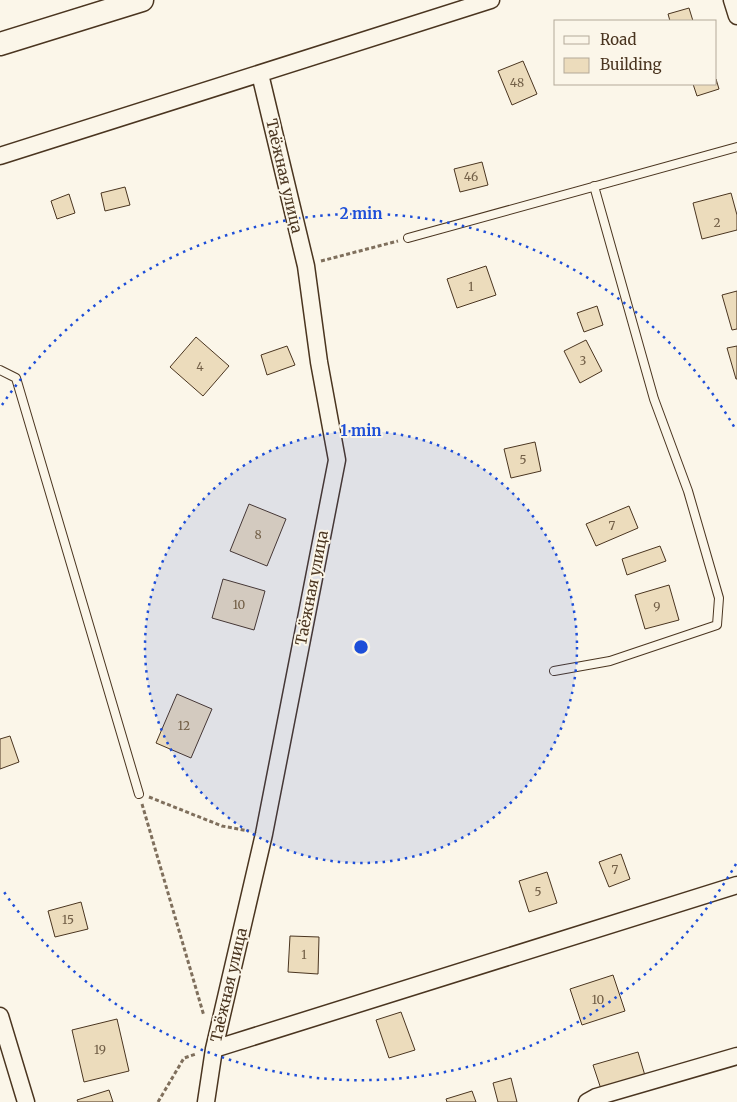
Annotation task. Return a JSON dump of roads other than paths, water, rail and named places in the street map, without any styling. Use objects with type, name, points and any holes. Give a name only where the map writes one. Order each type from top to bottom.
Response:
[{"type":"main road","points":[[0,44],[142,0]]},
{"type":"street","points":[[0,156],[491,0]]},
{"type":"street","points":[[732,0],[737,16]]},
{"type":"street","name":"Таёжная улица","points":[[206,1102],[214,1050],[264,834],[337,460],[319,362],[306,266],[260,74]]},
{"type":"street","points":[[214,1050],[737,885]]},
{"type":"street","points":[[0,1016],[26,1102]]},
{"type":"street","points":[[587,1102],[596,1097],[737,1056]]},
{"type":"lane","points":[[408,238],[737,147]]},
{"type":"lane","points":[[554,671],[610,661],[717,625],[719,598],[688,491],[654,399],[594,186]]},
{"type":"lane","points":[[0,370],[16,378],[139,794]]}]
